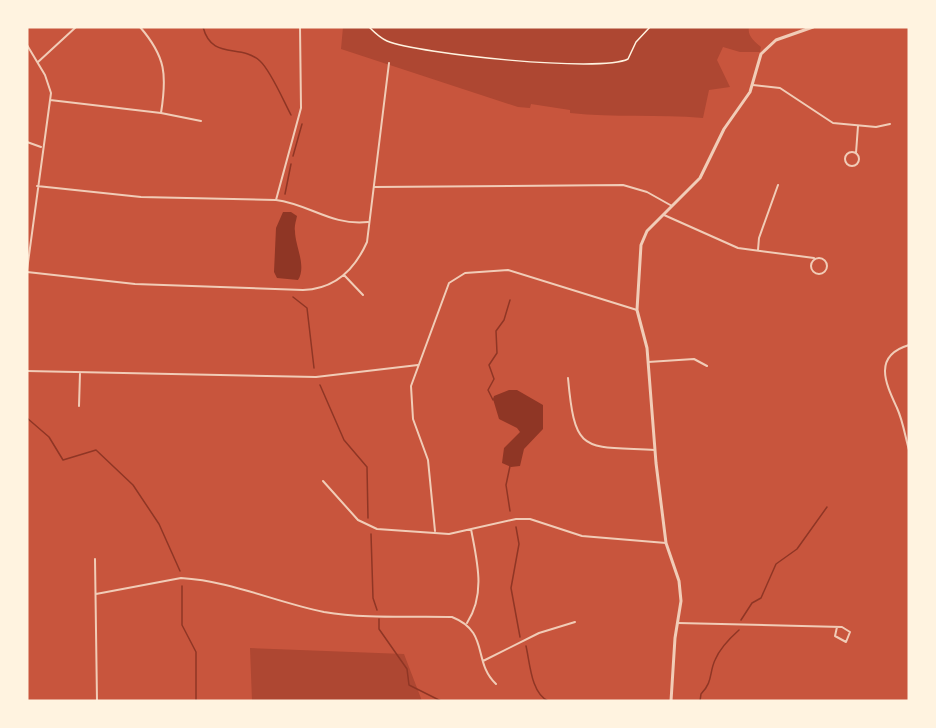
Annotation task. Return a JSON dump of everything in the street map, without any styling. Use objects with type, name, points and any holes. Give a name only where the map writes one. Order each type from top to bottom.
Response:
[{"type":"street","points":[[38,62],[76,27]]},
{"type":"street","points":[[140,27],[163,63],[165,84],[161,113]]},
{"type":"street","points":[[276,200],[301,108],[300,27]]},
{"type":"street","points":[[671,701],[681,601],[679,581],[666,543],[648,362],[637,310],[640,245],[647,231],[700,178],[717,141],[753,85],[758,60],[768,46],[799,29],[813,27]]},
{"type":"street","points":[[27,45],[50,84],[50,100],[27,271],[135,284],[303,290],[322,287],[344,275],[362,253],[367,242],[388,63]]},
{"type":"street","points":[[753,85],[780,88],[833,123],[880,127],[890,124]]},
{"type":"street","points":[[50,100],[161,113],[201,121]]},
{"type":"street","points":[[856,153],[846,155],[848,165],[858,164],[860,157],[856,153],[858,126]]},
{"type":"street","points":[[27,142],[42,147]]},
{"type":"street","points":[[374,187],[623,185],[641,190],[673,206]]},
{"type":"street","points":[[758,250],[759,238],[778,185]]},
{"type":"street","points":[[37,186],[141,197],[276,200],[296,204],[324,217],[369,222]]},
{"type":"street","points":[[664,215],[729,245],[814,258],[825,261],[827,266],[824,272],[817,273],[813,270],[814,258]]},
{"type":"street","points":[[435,531],[428,460],[413,419],[410,400],[411,386],[418,365],[444,292],[452,280],[465,273],[508,270],[637,310]]},
{"type":"street","points":[[344,275],[363,295]]},
{"type":"street","points":[[909,345],[891,357],[885,369],[884,380],[898,409],[909,450]]},
{"type":"street","points":[[648,362],[694,359],[707,366]]},
{"type":"street","points":[[27,370],[316,376],[418,365]]},
{"type":"street","points":[[79,406],[80,372]]},
{"type":"street","points":[[567,378],[572,420],[579,436],[590,444],[606,447],[655,450]]},
{"type":"street","points":[[323,481],[342,504],[366,525],[376,530],[435,531],[449,534],[516,519],[530,519],[582,536],[666,543]]},
{"type":"street","points":[[909,514],[909,538]]},
{"type":"street","points":[[467,623],[475,611],[479,594],[471,529]]},
{"type":"street","points":[[94,559],[97,701]]},
{"type":"street","points":[[96,594],[181,578],[224,584],[296,605],[339,614],[452,617],[467,623],[477,640],[489,678],[495,684]]},
{"type":"street","points":[[483,661],[539,633],[575,622]]},
{"type":"street","points":[[678,623],[837,627],[847,629],[849,640],[846,642],[835,636],[837,627]]},
{"type":"path","points":[[369,27],[388,41],[444,53],[490,60],[597,63],[628,59],[636,42],[650,27]]},
{"type":"shaded area","points":[[343,27],[749,27],[750,36],[761,47],[760,52],[740,52],[723,47],[717,60],[730,87],[709,90],[703,118],[603,115],[570,113],[570,110],[531,104],[530,108],[518,107],[341,49]]},
{"type":"shaded area","points":[[283,212],[291,212],[297,216],[295,237],[301,262],[298,280],[277,278],[274,272],[276,228]]},
{"type":"shaded area","points":[[509,390],[517,390],[543,405],[543,429],[524,449],[520,466],[511,467],[502,463],[504,448],[520,432],[517,428],[499,419],[493,399],[494,396]]},
{"type":"shaded area","points":[[250,648],[404,654],[422,701],[252,701]]},
{"type":"waterway","points":[[203,27],[213,44],[220,48],[244,53],[260,61],[273,79],[291,115]]},
{"type":"waterway","points":[[293,156],[302,124]]},
{"type":"waterway","points":[[285,194],[291,164]]},
{"type":"waterway","points":[[293,297],[307,308],[314,368]]},
{"type":"waterway","points":[[493,400],[488,390],[494,379],[489,365],[497,353],[496,331],[504,320],[510,300]]},
{"type":"waterway","points":[[320,385],[344,440],[367,467],[368,518]]},
{"type":"waterway","points":[[27,418],[49,437],[63,460],[96,450],[133,485],[159,524],[180,571]]},
{"type":"waterway","points":[[510,466],[506,485],[510,511]]},
{"type":"waterway","points":[[741,620],[752,603],[761,598],[776,564],[797,549],[827,507]]},
{"type":"waterway","points":[[516,527],[519,544],[511,588],[520,637]]},
{"type":"waterway","points":[[371,534],[373,598],[377,610]]},
{"type":"waterway","points":[[182,586],[182,625],[196,652],[196,701]]},
{"type":"waterway","points":[[379,619],[379,629],[407,669],[409,685],[441,701]]},
{"type":"waterway","points":[[700,701],[717,656],[739,630]]},
{"type":"waterway","points":[[526,646],[535,685],[542,697],[548,701]]}]
